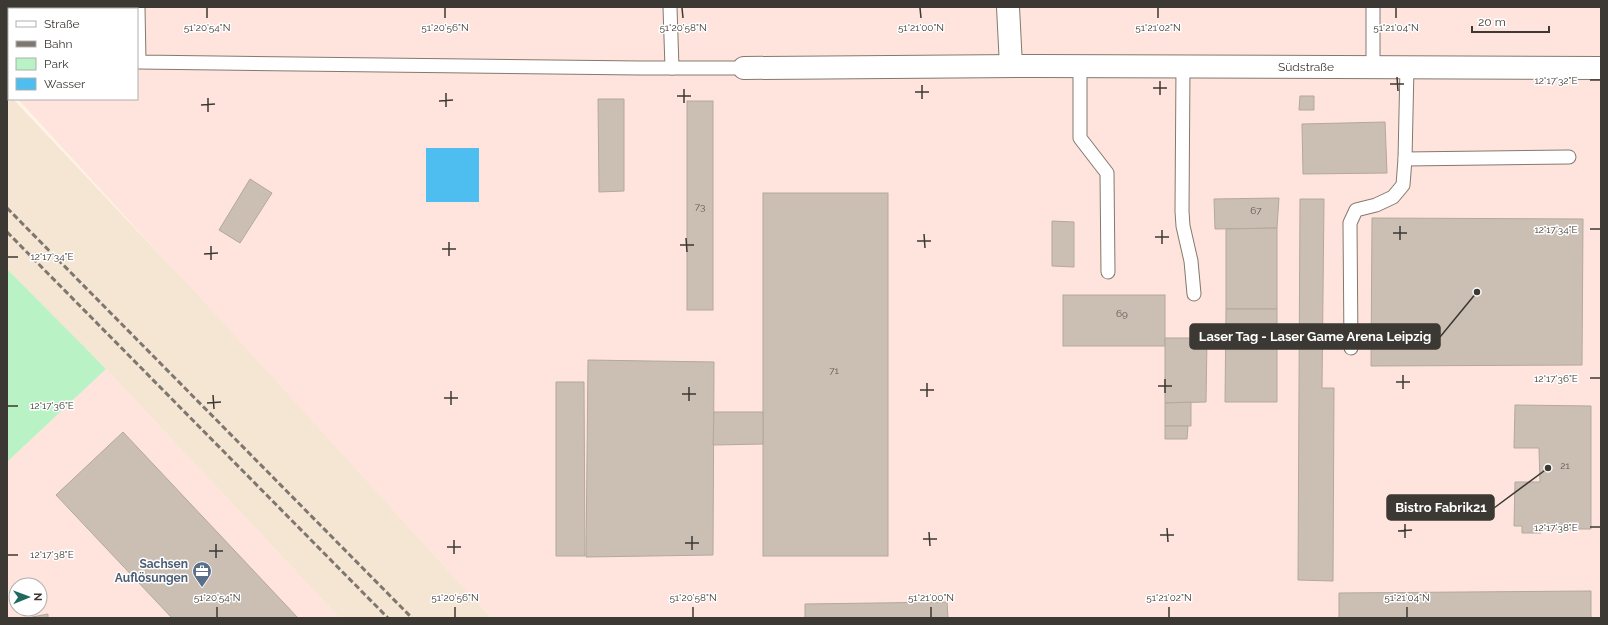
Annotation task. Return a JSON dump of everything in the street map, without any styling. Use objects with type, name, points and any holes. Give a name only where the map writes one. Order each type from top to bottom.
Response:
[{"type":"street","points":[[1008,7],[1011,66]]},
{"type":"street","name":"Südstraße","points":[[744,68],[1011,66],[1601,68]]},
{"type":"lane","points":[[138,7],[139,62],[744,68]]},
{"type":"lane","points":[[670,7],[672,68]]},
{"type":"lane","points":[[1373,7],[1373,68]]},
{"type":"lane","points":[[1080,66],[1080,138],[1107,173],[1108,272]]},
{"type":"lane","points":[[1183,67],[1182,211],[1183,226],[1191,261],[1194,294]]},
{"type":"lane","points":[[1352,348],[1350,223],[1356,210],[1376,205],[1393,197],[1403,185],[1407,68]]},
{"type":"lane","points":[[1405,159],[1569,157]]},
{"type":"shaded area","points":[[7,7],[1601,7],[1601,618],[491,618],[19,100],[138,100],[138,8],[8,8],[8,88]]},
{"type":"shaded area","points":[[7,93],[8,100],[14,100],[192,289],[491,618],[340,618],[106,369],[7,269]]},
{"type":"shaded area","points":[[106,369],[340,618],[7,618],[7,462]]},
{"type":"green space","points":[[7,269],[106,369],[7,462]]},
{"type":"water","points":[[426,148],[479,148],[479,202],[426,202]]},
{"type":"building","points":[[7,7],[108,7],[8,8],[7,23]]},
{"type":"building","points":[[1300,96],[1314,96],[1314,110],[1299,110]]},
{"type":"building","points":[[598,99],[624,99],[624,191],[599,192]]},
{"type":"building","points":[[687,101],[713,101],[713,310],[687,310]]},
{"type":"building","points":[[1385,122],[1387,173],[1303,174],[1302,124]]},
{"type":"building","points":[[250,179],[272,193],[240,243],[219,230]]},
{"type":"building","points":[[763,193],[888,193],[888,556],[763,556]]},
{"type":"building","points":[[1279,198],[1277,228],[1215,229],[1214,199]]},
{"type":"building","points":[[1300,199],[1324,199],[1322,388],[1334,388],[1333,581],[1298,580]]},
{"type":"building","points":[[1372,218],[1583,219],[1582,365],[1371,366]]},
{"type":"building","points":[[1052,221],[1074,222],[1074,267],[1052,266]]},
{"type":"building","points":[[1277,228],[1277,309],[1226,309],[1226,229]]},
{"type":"building","points":[[1063,295],[1165,295],[1165,346],[1063,346]]},
{"type":"building","points":[[1226,309],[1277,309],[1277,402],[1225,402]]},
{"type":"building","points":[[1165,338],[1207,338],[1206,402],[1165,403]]},
{"type":"building","points":[[588,360],[714,362],[713,555],[586,557]]},
{"type":"building","points":[[556,382],[584,382],[585,556],[556,556]]},
{"type":"building","points":[[1191,402],[1191,426],[1165,426],[1165,403]]},
{"type":"building","points":[[1515,405],[1591,406],[1591,529],[1541,529],[1541,533],[1522,533],[1522,526],[1514,526],[1515,482],[1540,482],[1539,448],[1514,448]]},
{"type":"building","points":[[714,412],[763,412],[763,444],[713,445]]},
{"type":"building","points":[[1165,426],[1188,426],[1187,439],[1165,439]]},
{"type":"building","points":[[123,432],[298,618],[172,618],[56,495]]},
{"type":"building","points":[[1591,591],[1591,618],[1339,618],[1339,593]]},
{"type":"building","points":[[947,602],[948,618],[805,618],[805,604]]},
{"type":"building","points":[[32,617],[48,617],[48,618],[27,618]]},
{"type":"railway","points":[[7,208],[412,618]]},
{"type":"railway","points":[[7,232],[388,618]]},
{"type":"place","name":"Laser Tag - Laser Game Arena Leipzig","points":[[1477,292]]},
{"type":"place","name":"Bistro Fabrik21","points":[[1548,468]]},
{"type":"place","name":"Sachsen Auflösungen","points":[[202,588]]}]
